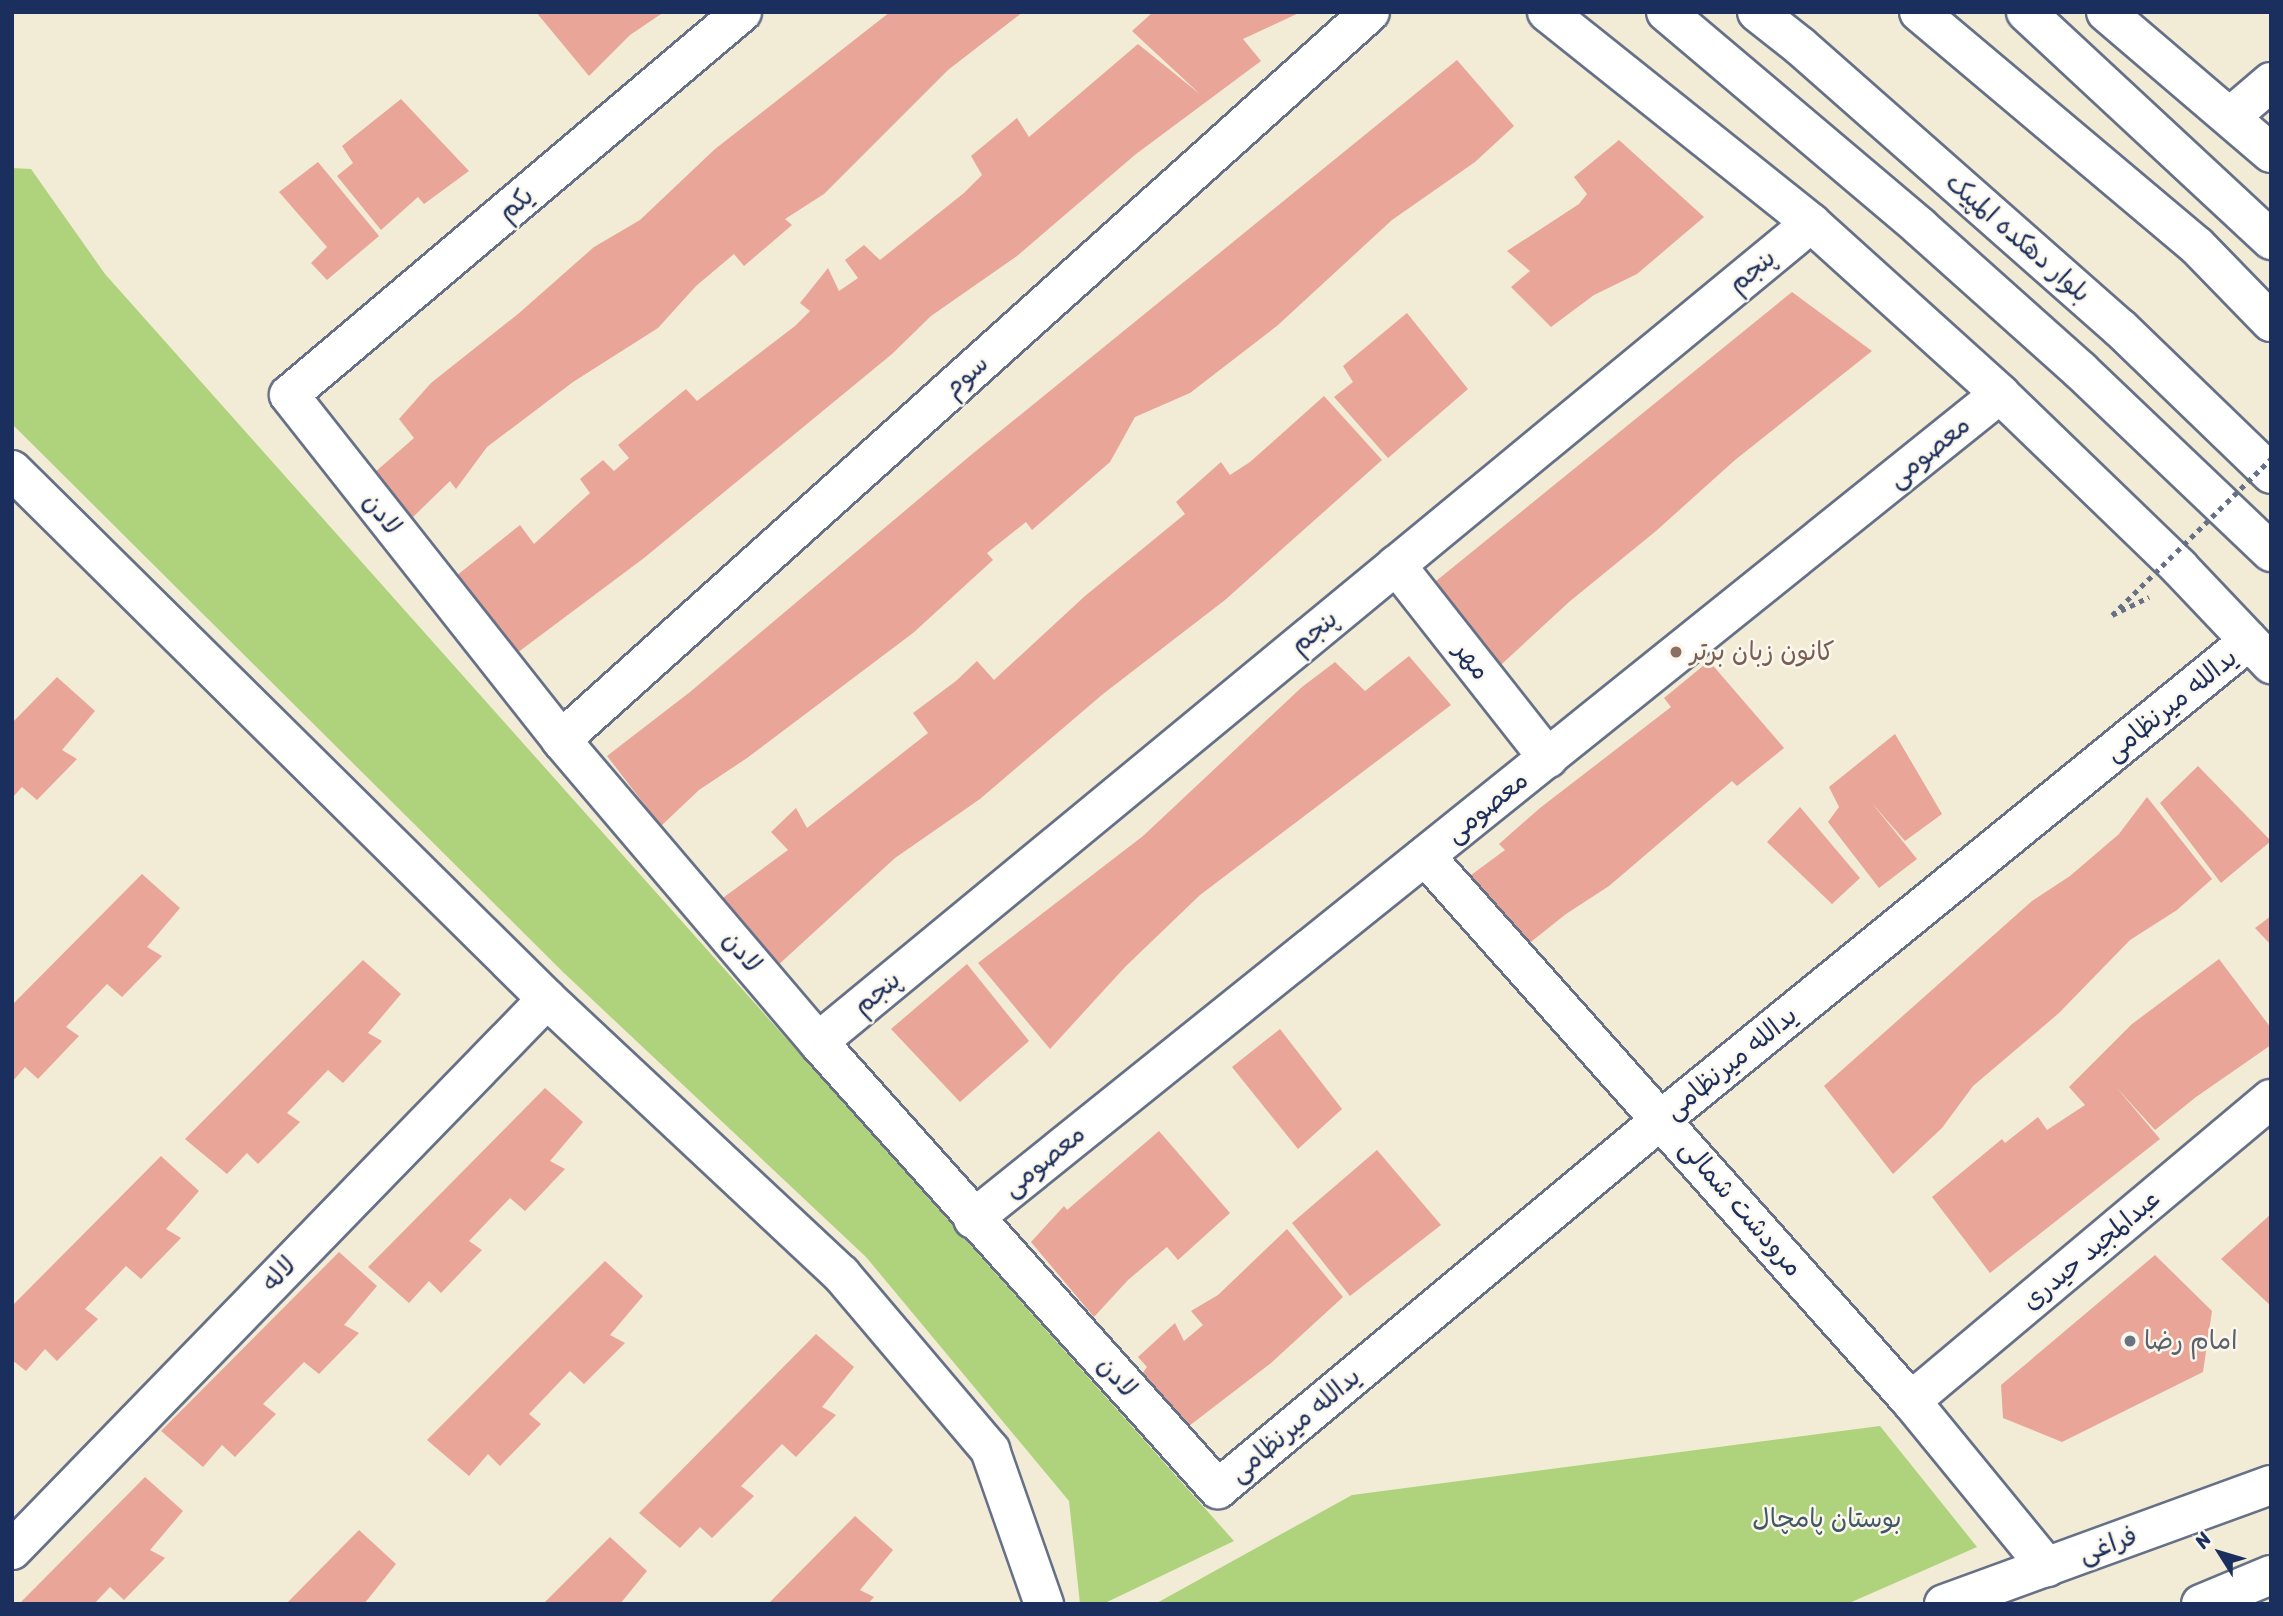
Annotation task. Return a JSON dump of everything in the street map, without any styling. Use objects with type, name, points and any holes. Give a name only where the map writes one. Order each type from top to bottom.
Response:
[{"type":"street","name":"یکم","points":[[289,395],[742,12]]},
{"type":"street","name":"سوم","points":[[561,740],[1370,12]]},
{"type":"street","points":[[1547,12],[1811,223],[2000,394],[2179,568],[2260,653]]},
{"type":"street","points":[[1666,12],[1910,218],[2080,370],[2271,552]]},
{"type":"street","name":"بلوار دهکده المپیک","points":[[1757,12],[1800,46],[2120,328],[2271,474]]},
{"type":"street","points":[[1919,12],[2197,246],[2271,322]]},
{"type":"street","points":[[2026,12],[2271,240]]},
{"type":"street","points":[[2106,12],[2271,153]]},
{"type":"street","points":[[2230,117],[2271,82]]},
{"type":"street","name":"پنجم","points":[[818,1042],[1811,223]]},
{"type":"street","name":"معصومی","points":[[973,1219],[2000,394]]},
{"type":"street","name":"لادن","points":[[289,395],[561,740],[973,1219],[1217,1489]]},
{"type":"street","points":[[12,470],[547,999],[841,1274],[990,1450],[1039,1600]]},
{"type":"street","name":"مهر","points":[[1396,565],[1548,758]]},
{"type":"street","name":"یدالله میرنظامی","points":[[1217,1489],[1662,1119],[2260,653]]},
{"type":"street","name":"مرودشت شمالی","points":[[1425,856],[1911,1401],[2047,1567]]},
{"type":"street","name":"لاله","points":[[12,1550],[547,999]]},
{"type":"street","name":"عبدالمجید حیدری","points":[[1911,1401],[2271,1099]]},
{"type":"street","name":"فراغی","points":[[1944,1604],[2271,1485]]},
{"type":"street","points":[[2202,1604],[2254,1588]]},
{"type":"path","points":[[2112,615],[2271,459]]},
{"type":"green space","points":[[12,168],[31,169],[105,274],[1234,1541],[1103,1604],[1080,1604],[1069,1501],[866,1257],[564,973],[12,424]]},
{"type":"green space","name":"بوستان پامچال","points":[[1880,1426],[1977,1547],[1847,1604],[1155,1604],[1352,1495]]},
{"type":"building","points":[[536,12],[664,12],[630,35],[589,76]]},
{"type":"building","points":[[890,12],[1023,12],[948,70],[824,194],[785,219],[792,225],[744,266],[734,254],[696,286],[658,328],[573,382],[487,447],[456,489],[450,481],[413,517],[374,473],[414,438],[399,419],[431,383],[518,314],[594,247],[640,220],[715,149]]},
{"type":"building","points":[[1153,12],[1301,12],[1243,39],[1261,61],[1136,154],[1017,256],[931,316],[892,354],[644,558],[517,653],[451,580],[520,525],[534,544],[590,493],[580,479],[603,460],[614,471],[629,458],[618,445],[686,389],[697,401],[795,326],[810,311],[800,303],[828,268],[839,291],[858,278],[845,260],[864,245],[880,260],[964,193],[982,175],[971,156],[1017,118],[1029,137],[1138,44],[1201,95],[1132,31]]},
{"type":"building","points":[[1457,60],[1514,126],[1475,162],[1392,220],[1278,325],[1190,393],[1135,417],[1110,462],[1032,530],[1026,522],[987,553],[993,560],[913,633],[747,758],[699,790],[661,826],[607,756],[690,692],[971,455]]},
{"type":"building","points":[[401,99],[469,171],[424,204],[418,197],[381,230],[337,176],[353,163],[342,146]]},
{"type":"building","points":[[1619,140],[1704,217],[1637,274],[1594,295],[1551,327],[1511,287],[1530,271],[1507,251],[1579,204],[1587,194],[1574,177]]},
{"type":"building","points":[[318,162],[379,236],[327,280],[311,263],[327,247],[279,192]]},
{"type":"building","points":[[1792,292],[1872,351],[1735,460],[1656,531],[1569,602],[1491,674],[1425,590]]},
{"type":"building","points":[[1407,313],[1468,389],[1388,458],[1334,397],[1353,382],[1343,366]]},
{"type":"building","points":[[1324,396],[1382,460],[1225,600],[1103,694],[980,799],[895,858],[776,967],[720,900],[788,850],[771,832],[796,808],[807,828],[928,733],[913,713],[956,681],[977,661],[994,680],[1085,596],[1185,514],[1176,502],[1221,462],[1230,475],[1250,462]]},
{"type":"building","points":[[1409,656],[1451,705],[1200,895],[1125,967],[1050,1049],[978,963],[1143,836],[1302,687],[1335,662],[1365,691]]},
{"type":"building","points":[[1709,661],[1784,748],[1737,786],[1732,781],[1609,886],[1566,914],[1522,949],[1463,881],[1505,850],[1499,844],[1540,808],[1671,707],[1664,698]]},
{"type":"building","points":[[57,677],[95,711],[62,750],[77,759],[37,800],[22,787],[12,798],[12,723]]},
{"type":"building","points":[[1895,734],[1942,814],[1905,841],[1871,802],[1917,859],[1879,888],[1828,822],[1839,807],[1829,787]]},
{"type":"building","points":[[2198,766],[2271,841],[2221,883],[2160,803]]},
{"type":"building","points":[[2147,797],[2212,879],[2177,910],[2130,940],[2059,1013],[1973,1086],[1942,1128],[1893,1174],[1824,1086],[2032,901],[2070,876],[2119,834]]},
{"type":"building","points":[[1800,807],[1860,878],[1832,904],[1767,842]]},
{"type":"building","points":[[142,874],[180,908],[147,947],[162,956],[122,997],[107,984],[66,1027],[79,1036],[38,1079],[25,1067],[12,1082],[12,1005]]},
{"type":"building","points":[[2271,916],[2271,945],[2255,928]]},
{"type":"building","points":[[2219,959],[2271,1028],[2271,1045],[2196,1097],[2155,1130],[2116,1087],[2160,1139],[1990,1273],[1932,1197],[2002,1139],[2005,1143],[2038,1117],[2047,1130],[2085,1105],[2069,1087],[2132,1024]]},
{"type":"building","points":[[363,960],[401,994],[368,1033],[382,1041],[343,1083],[328,1070],[287,1113],[300,1122],[258,1164],[247,1153],[227,1174],[185,1139]]},
{"type":"building","points":[[967,964],[1029,1041],[960,1102],[891,1029]]},
{"type":"building","points":[[1280,1029],[1342,1109],[1298,1149],[1232,1067]]},
{"type":"building","points":[[545,1088],[583,1122],[550,1161],[565,1169],[525,1211],[510,1198],[469,1241],[482,1250],[441,1293],[429,1281],[409,1303],[368,1267]]},
{"type":"building","points":[[1159,1131],[1230,1213],[1178,1260],[1167,1247],[1128,1280],[1094,1317],[1031,1242],[1064,1206],[1067,1210]]},
{"type":"building","points":[[1377,1150],[1441,1225],[1350,1296],[1292,1223]]},
{"type":"building","points":[[161,1156],[199,1191],[166,1229],[181,1238],[141,1279],[126,1266],[85,1309],[98,1319],[57,1361],[45,1349],[26,1371],[12,1360],[12,1306]]},
{"type":"building","points":[[2271,1214],[2271,1306],[2221,1259]]},
{"type":"building","points":[[1287,1229],[1343,1297],[1271,1363],[1189,1426],[1140,1377],[1147,1367],[1138,1357],[1175,1323],[1184,1341],[1203,1325],[1191,1311],[1218,1295]]},
{"type":"building","points":[[339,1252],[377,1286],[344,1325],[359,1333],[319,1374],[304,1362],[263,1404],[276,1414],[235,1457],[222,1445],[203,1467],[161,1431]]},
{"type":"building","name":"امام رضا","points":[[2155,1255],[2212,1311],[2203,1372],[2062,1442],[2003,1418],[2001,1385]]},
{"type":"building","points":[[605,1261],[643,1296],[610,1335],[625,1343],[584,1384],[570,1371],[529,1414],[541,1424],[500,1466],[488,1454],[469,1476],[427,1440]]},
{"type":"building","points":[[816,1334],[854,1367],[822,1407],[836,1415],[796,1457],[782,1444],[741,1486],[754,1496],[712,1538],[700,1527],[680,1548],[639,1513]]},
{"type":"building","points":[[145,1477],[183,1511],[150,1550],[165,1558],[124,1600],[110,1587],[94,1604],[19,1604]]},
{"type":"building","points":[[855,1516],[893,1550],[860,1590],[874,1597],[868,1604],[768,1604]]},
{"type":"building","points":[[359,1530],[396,1564],[364,1604],[286,1604]]},
{"type":"building","points":[[610,1537],[647,1571],[620,1604],[543,1604]]},
{"type":"place","name":"کانون زبان برتر","points":[[1676,652]]},
{"type":"place","name":"امام رضا","points":[[2130,1341]]}]
